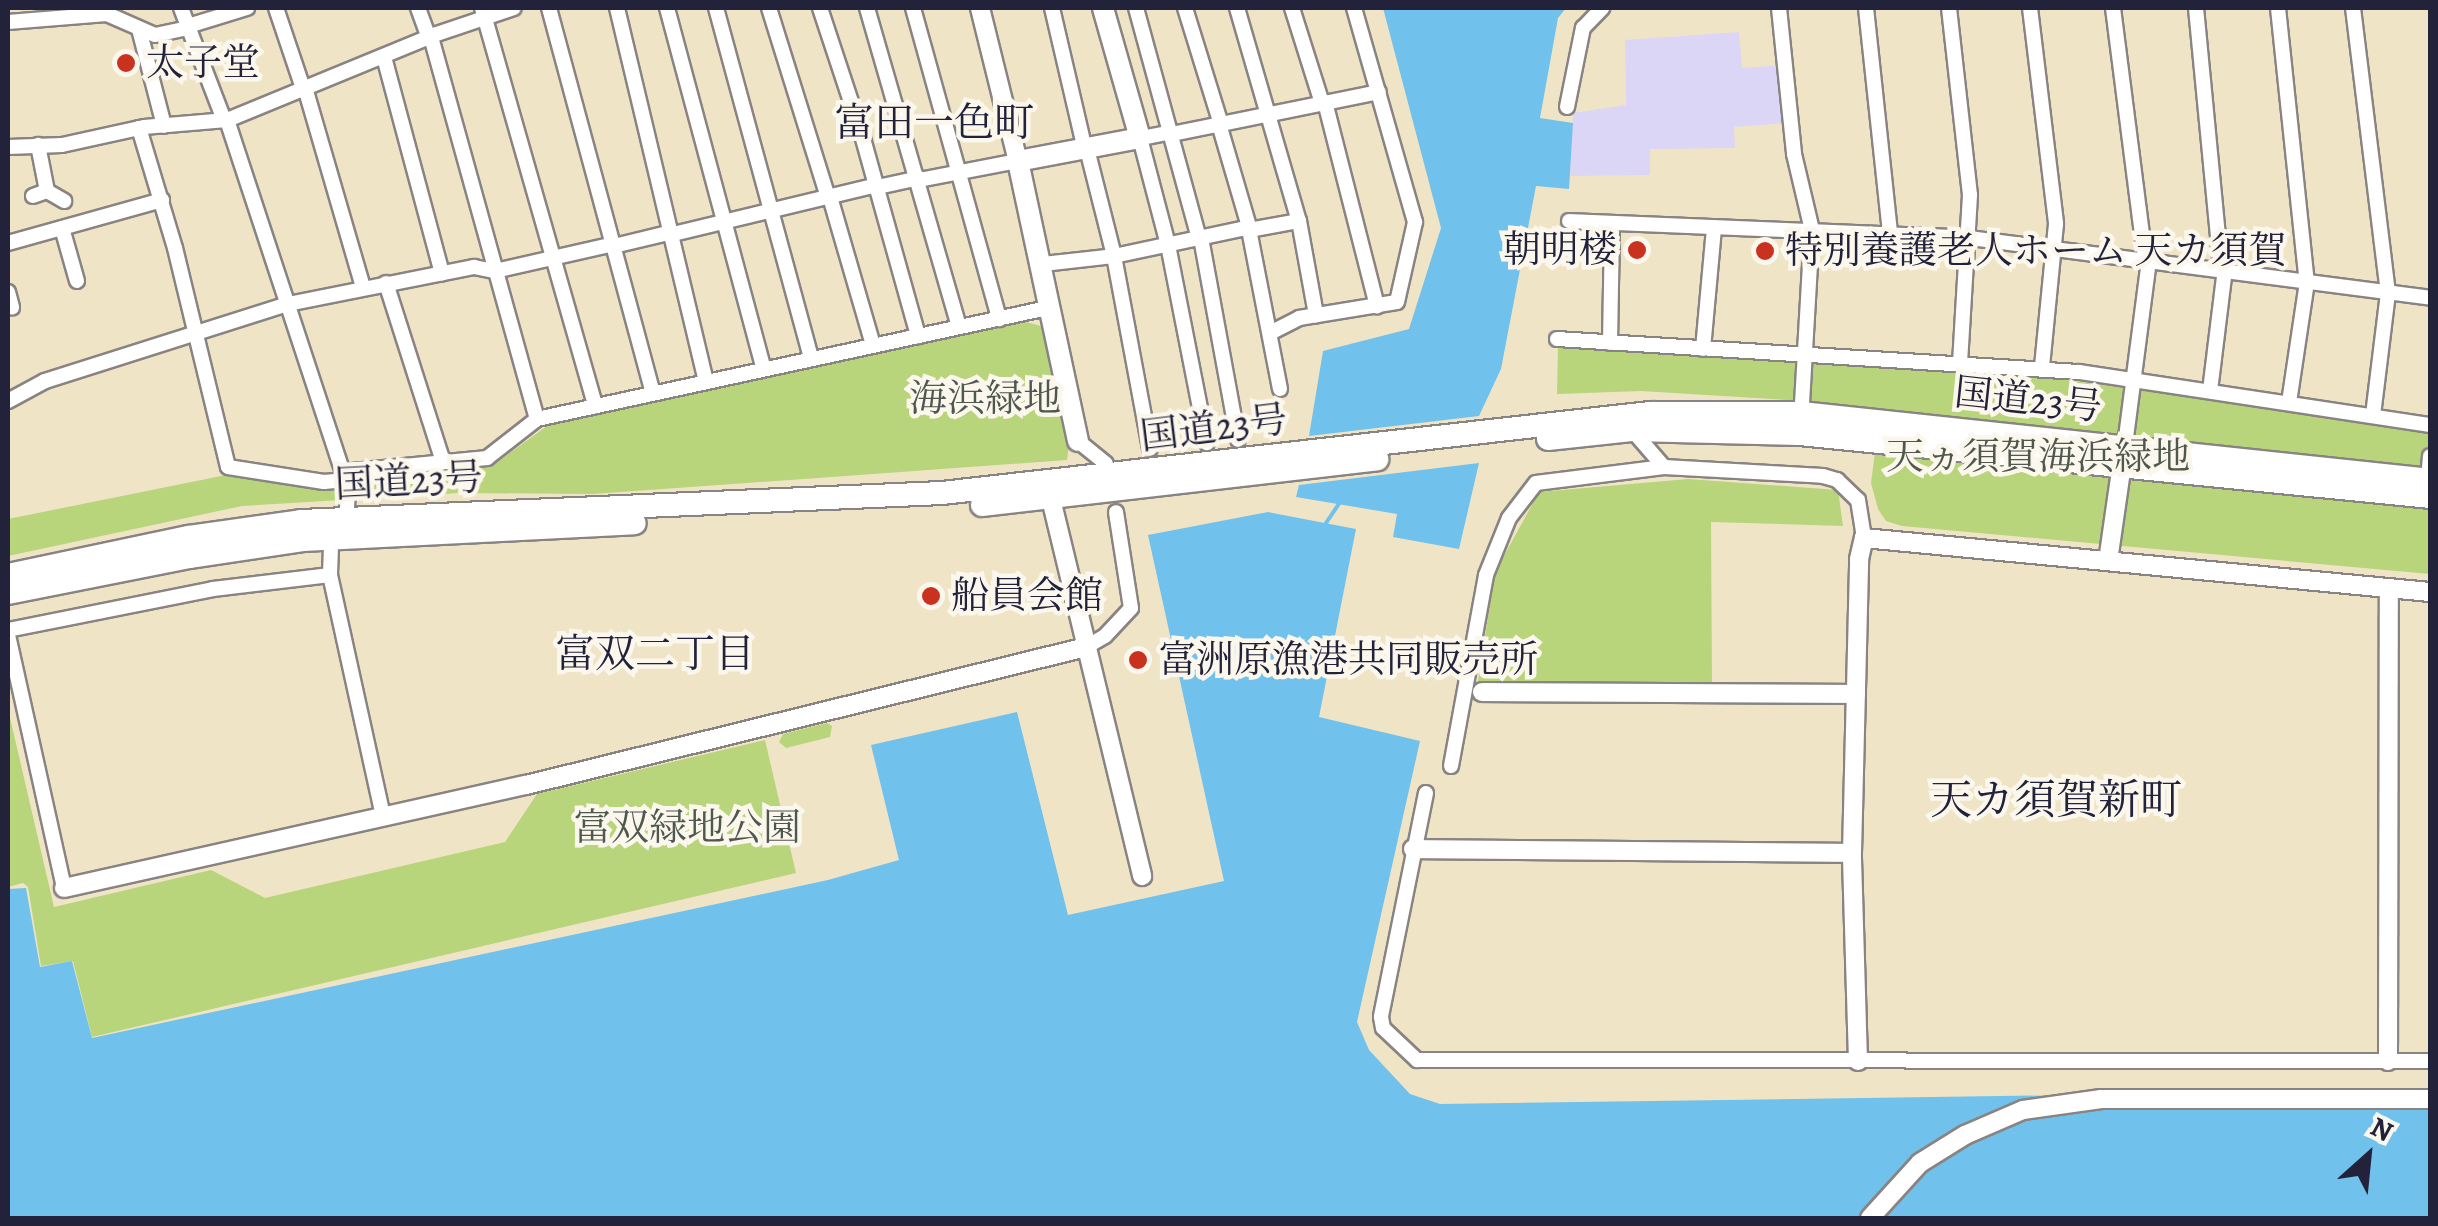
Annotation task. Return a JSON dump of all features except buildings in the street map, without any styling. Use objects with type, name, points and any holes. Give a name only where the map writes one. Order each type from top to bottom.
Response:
[{"type":"highway","name":"国道23号","points":[[8,593],[338,528],[942,493],[1267,465],[1510,436],[1650,412],[2124,456],[2430,478]]},
{"type":"highway","name":"国道23号","points":[[1510,436],[1800,423]]},
{"type":"highway","name":"国道23号","points":[[8,576],[242,528],[849,514],[1051,499],[1267,465]]},
{"type":"main road","points":[[1078,441],[1018,160],[1140,138],[1103,8]]},
{"type":"street","points":[[181,8],[226,120],[349,498],[338,528],[330,574],[384,817]]},
{"type":"street","points":[[8,22],[107,14],[155,35],[247,8]]},
{"type":"street","points":[[276,8],[363,287]]},
{"type":"street","points":[[418,8],[430,38],[537,419]]},
{"type":"street","points":[[8,147],[62,145],[138,128],[226,120],[305,91],[483,12],[514,8]]},
{"type":"street","points":[[549,8],[652,393]]},
{"type":"street","points":[[618,8],[706,380]]},
{"type":"street","points":[[668,8],[764,367]]},
{"type":"street","points":[[716,8],[811,356]]},
{"type":"street","points":[[768,8],[872,345]]},
{"type":"street","points":[[820,8],[878,186],[918,336]]},
{"type":"street","points":[[867,8],[959,327]]},
{"type":"street","points":[[913,8],[999,319]]},
{"type":"street","points":[[8,400],[45,382],[288,304],[474,267],[495,271],[878,186],[1018,160],[980,8]]},
{"type":"street","points":[[1052,8],[1114,256],[1150,449]]},
{"type":"street","points":[[1136,8],[1200,238],[1238,440]]},
{"type":"street","points":[[1185,8],[1250,228],[1280,389]]},
{"type":"street","points":[[1237,8],[1299,221],[1316,316]]},
{"type":"street","points":[[1292,8],[1324,103],[1376,306]]},
{"type":"street","points":[[1270,334],[1299,318],[1398,302],[1415,222],[1354,8]]},
{"type":"street","points":[[1567,106],[1579,38],[1602,8]]},
{"type":"street","points":[[1779,8],[1794,154],[1812,230],[1800,423]]},
{"type":"street","points":[[1866,8],[1890,234]]},
{"type":"street","points":[[1949,8],[1965,140],[1970,238],[1960,362]]},
{"type":"street","points":[[2030,8],[2056,246],[2042,368]]},
{"type":"street","points":[[2108,561],[2147,259],[2113,8]]},
{"type":"street","points":[[2196,8],[2223,269],[2210,390]]},
{"type":"street","points":[[2278,8],[2307,282],[2290,403]]},
{"type":"street","points":[[2354,8],[2388,293],[2373,416]]},
{"type":"street","points":[[483,12],[595,406]]},
{"type":"street","points":[[139,29],[164,126]]},
{"type":"street","points":[[384,57],[442,273]]},
{"type":"street","points":[[1207,442],[1168,245],[1140,138],[1378,92]]},
{"type":"street","points":[[138,128],[162,200],[228,467],[324,482],[343,476],[488,458],[537,419],[811,356],[1052,307]]},
{"type":"street","points":[[38,145],[40,194],[64,201]]},
{"type":"street","points":[[8,243],[162,200]]},
{"type":"street","points":[[1043,264],[1114,256],[1299,221]]},
{"type":"street","points":[[1569,222],[1970,238],[2056,246],[2430,298]]},
{"type":"street","points":[[1610,343],[1612,222]]},
{"type":"street","points":[[1703,349],[1714,227]]},
{"type":"street","points":[[62,228],[77,282]]},
{"type":"street","points":[[386,284],[443,462]]},
{"type":"street","points":[[1557,339],[2042,368],[2430,425]]},
{"type":"street","points":[[1632,430],[1664,467]]},
{"type":"street","points":[[1078,441],[1106,464]]},
{"type":"street","points":[[1451,766],[1486,574],[1509,518],[1536,483],[1642,474],[1664,467],[1837,480],[1858,500],[1864,538],[1859,559],[1852,854],[1858,1061]]},
{"type":"street","points":[[1051,499],[1142,876]]},
{"type":"street","points":[[330,574],[213,588],[8,632],[64,888],[384,817],[1086,647],[1105,636],[1131,608],[1116,512]]},
{"type":"street","points":[[1864,538],[2430,592]]},
{"type":"street","points":[[2388,1061],[2389,588]]},
{"type":"street","points":[[1482,692],[1856,694]]},
{"type":"street","points":[[1426,792],[1381,1017],[1383,1028],[1417,1060],[2430,1062]]},
{"type":"street","points":[[1414,849],[1852,854]]},
{"type":"street","points":[[1870,1218],[1920,1163],[1964,1134],[2022,1110],[2101,1099],[2430,1099]]},
{"type":"shaded area","points":[[1739,32],[1742,68],[1782,65],[1786,123],[1734,127],[1735,148],[1650,149],[1650,175],[1570,176],[1573,113],[1626,105],[1625,40]]},
{"type":"green space","name":"海浜緑地","points":[[1026,322],[1045,327],[1069,445],[1067,460],[593,494],[459,493],[242,506],[8,556],[8,519],[231,474],[329,489],[492,466],[547,426]]},
{"type":"green space","name":"天ヵ須賀海浜緑地","points":[[1558,347],[2045,377],[2430,431],[2430,574],[1902,526],[1886,521],[1878,509],[1871,483],[1880,414],[1788,400],[1641,391],[1557,394]]},
{"type":"green space","points":[[1688,479],[1838,490],[1843,526],[1711,522],[1712,685],[1478,681],[1495,572],[1539,492]]},
{"type":"green space","name":"富双緑地公園","points":[[8,709],[54,907],[211,870],[265,898],[505,842],[537,794],[765,740],[796,873],[92,1037],[73,961],[41,966],[28,887],[23,883],[8,887]]},
{"type":"green space","points":[[827,723],[832,726],[830,737],[786,748],[779,742],[783,734]]},
{"type":"water","points":[[1383,8],[1566,8],[1558,18],[1540,118],[1573,123],[1569,189],[1536,186],[1501,369],[1479,416],[1309,436],[1323,351],[1409,329],[1441,228]]},
{"type":"water","points":[[1479,463],[1459,549],[1393,537],[1397,514],[1296,497],[1299,485]]},
{"type":"water","points":[[1268,512],[1356,529],[1319,717],[1420,741],[1357,1022],[1369,1050],[1410,1094],[1440,1104],[2430,1090],[2430,1218],[8,1218],[8,889],[26,888],[40,967],[72,961],[92,1038],[828,880],[899,860],[871,745],[1017,712],[1068,915],[1224,881],[1148,535]]},
{"type":"waterway","points":[[1326,523],[1339,504]]},
{"type":"place","name":"太子堂","points":[[126,63]]},
{"type":"place","name":"朝明楼","points":[[1637,250]]},
{"type":"place","name":"特別養護老人ホーム 天カ須賀","points":[[1765,251]]},
{"type":"place","name":"船員会館","points":[[931,596]]},
{"type":"place","name":"富洲原漁港共同販売所","points":[[1138,660]]},
{"type":"district","name":"富田一色町","points":[[934,123]]},
{"type":"district","name":"富双二丁目","points":[[655,654]]},
{"type":"district","name":"天カ須賀新町","points":[[2056,800]]}]
